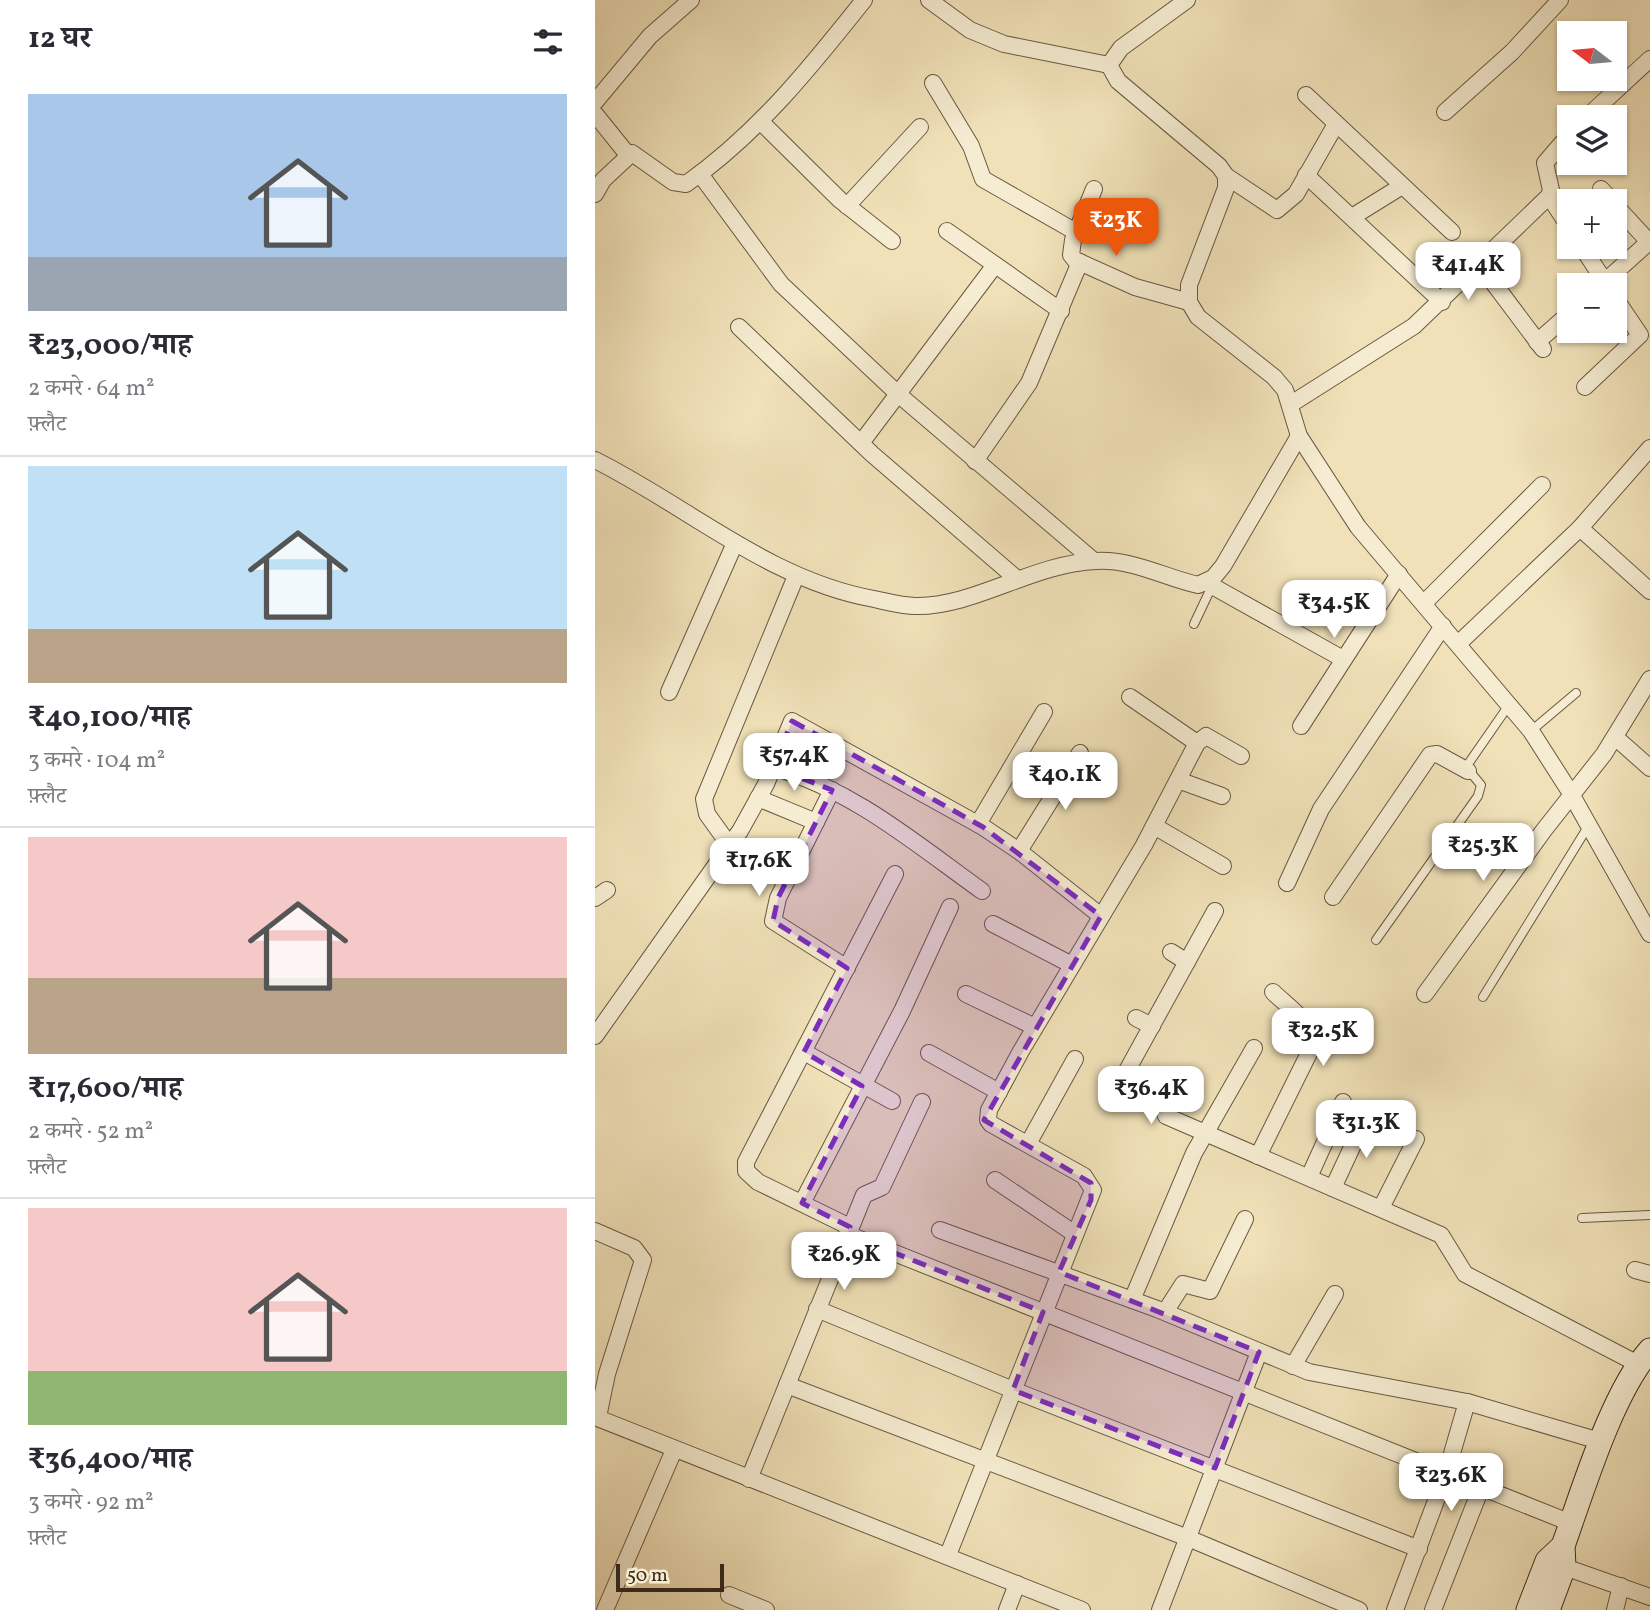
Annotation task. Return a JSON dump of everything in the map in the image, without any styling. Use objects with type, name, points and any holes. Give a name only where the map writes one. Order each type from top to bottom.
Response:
[{"type":"street","points":[[595,103],[650,36],[691,0]]},
{"type":"street","points":[[595,195],[603,180],[628,155],[636,153],[673,182],[686,184],[700,174],[761,122],[864,0]]},
{"type":"street","points":[[929,0],[971,30],[1004,44],[1109,65],[1118,81],[1219,166],[1226,176],[1277,210],[1296,194],[1336,124]]},
{"type":"street","points":[[1109,65],[1121,48],[1187,0]]},
{"type":"street","points":[[1445,112],[1512,52],[1560,0]]},
{"type":"street","points":[[1600,105],[1650,59]]},
{"type":"street","points":[[933,83],[971,146],[983,179],[1076,232]]},
{"type":"street","points":[[1305,95],[1451,232]]},
{"type":"street","points":[[595,114],[628,155]]},
{"type":"street","points":[[761,122],[847,206],[892,241]]},
{"type":"street","points":[[847,206],[920,127]]},
{"type":"street","points":[[1291,404],[1414,326],[1442,302],[1549,196],[1551,190],[1545,163],[1557,149]]},
{"type":"street","points":[[700,174],[781,284],[898,394],[1094,561]]},
{"type":"street","points":[[1306,175],[1442,302]]},
{"type":"street","points":[[1226,176],[1226,188],[1189,285],[1189,302],[1198,317],[1274,377],[1291,404],[1299,436],[1358,527],[1531,731],[1572,795],[1650,934]]},
{"type":"street","points":[[1352,216],[1402,187]]},
{"type":"street","points":[[1094,189],[1076,232],[1071,255],[1080,262],[1135,287],[1189,302]]},
{"type":"street","points":[[1549,196],[1557,208]]},
{"type":"street","points":[[1616,273],[1650,242],[1627,218]]},
{"type":"street","points":[[947,231],[1061,311]]},
{"type":"street","points":[[975,461],[1029,383],[1080,262]]},
{"type":"street","points":[[861,443],[995,265]]},
{"type":"street","points":[[1480,265],[1540,346],[1557,327]]},
{"type":"street","points":[[1585,387],[1640,335],[1627,316]]},
{"type":"street","points":[[739,327],[861,443],[1017,579]]},
{"type":"street","points":[[1208,584],[1223,566],[1299,436]]},
{"type":"street","points":[[1458,644],[1580,528],[1650,448]]},
{"type":"street","points":[[595,460],[635,480],[735,543],[826,589],[912,606],[932,606],[1061,566],[1094,561],[1120,561],[1179,581],[1208,584],[1343,659]]},
{"type":"street","points":[[1424,603],[1542,485]]},
{"type":"street","points":[[1580,528],[1650,591]]},
{"type":"street","points":[[669,692],[735,543]]},
{"type":"street","points":[[1301,726],[1398,574]]},
{"type":"street","points":[[730,846],[707,814],[704,799],[796,576]]},
{"type":"street","points":[[1287,883],[1321,809],[1443,626]]},
{"type":"street","points":[[1425,994],[1615,737],[1650,678]]},
{"type":"street","points":[[1130,697],[1198,743]]},
{"type":"street","points":[[978,824],[1044,712]]},
{"type":"street","points":[[595,1036],[730,846],[758,799],[792,721],[978,824],[1019,851],[1101,916]]},
{"type":"street","points":[[948,1555],[1043,1311],[1091,1199],[1091,1183],[988,1120],[989,1110],[1154,826],[1198,743],[1206,736],[1241,756]]},
{"type":"street","points":[[1615,737],[1650,768]]},
{"type":"street","points":[[1019,851],[1080,753]]},
{"type":"street","points":[[1332,898],[1430,755],[1437,754],[1468,771]]},
{"type":"street","points":[[773,767],[808,777],[866,807],[982,891]]},
{"type":"street","points":[[1178,780],[1222,796]]},
{"type":"street","points":[[832,790],[778,898],[773,921],[847,968]]},
{"type":"street","points":[[758,799],[816,822]]},
{"type":"street","points":[[1154,826],[1223,866]]},
{"type":"street","points":[[895,874],[746,1162],[750,1176],[849,1231],[1244,1394],[1571,1523]]},
{"type":"street","points":[[802,1203],[902,1011],[950,907]]},
{"type":"street","points":[[1215,911],[1124,1076],[1159,1096],[1166,1116],[1441,1235],[1465,1274],[1644,1357],[1631,1372],[1571,1523],[1558,1558],[1548,1610]]},
{"type":"street","points":[[993,924],[1072,965]]},
{"type":"street","points":[[1171,952],[1187,962]]},
{"type":"street","points":[[1258,1156],[1313,1045],[1314,1036],[1273,992]]},
{"type":"street","points":[[965,994],[1035,1027]]},
{"type":"street","points":[[1136,1017],[1152,1026]]},
{"type":"street","points":[[1132,1300],[1173,1197],[1254,1048]]},
{"type":"street","points":[[804,1052],[892,1101]]},
{"type":"street","points":[[929,1053],[999,1092]]},
{"type":"street","points":[[1028,1144],[1075,1059]]},
{"type":"street","points":[[749,1479],[864,1195],[882,1187],[922,1102]]},
{"type":"street","points":[[1309,1177],[1343,1102]]},
{"type":"street","points":[[1333,1188],[1366,1117]]},
{"type":"street","points":[[1381,1208],[1416,1139]]},
{"type":"street","points":[[995,1180],[1076,1234]]},
{"type":"street","points":[[1164,1312],[1183,1284],[1210,1291],[1245,1219]]},
{"type":"street","points":[[940,1230],[1164,1312],[1328,1378],[1467,1402],[1603,1442]]},
{"type":"street","points":[[595,1231],[634,1248],[643,1260],[607,1374],[597,1417],[674,1450],[948,1555],[1082,1610]]},
{"type":"street","points":[[1293,1366],[1335,1294]]},
{"type":"street","points":[[817,1309],[1013,1390],[1419,1549]]},
{"type":"street","points":[[1160,1610],[1259,1352]]},
{"type":"street","points":[[787,1385],[1188,1538],[1359,1610]]},
{"type":"street","points":[[1395,1610],[1446,1474],[1467,1402]]},
{"type":"street","points":[[605,1610],[674,1450]]},
{"type":"street","points":[[1433,1610],[1481,1488]]},
{"type":"street","points":[[1558,1558],[1650,1597]]},
{"type":"street","points":[[1528,1610],[1558,1558]]},
{"type":"street","points":[[1007,1610],[1017,1584]]},
{"type":"street","points":[[1615,1610],[1621,1586]]},
{"type":"street","points":[[729,1595],[766,1610]]},
{"type":"lane","points":[[1194,624],[1208,584]]},
{"type":"lane","points":[[1531,731],[1576,693]]},
{"type":"lane","points":[[1376,940],[1481,791],[1479,782],[1466,766],[1510,704]]},
{"type":"lane","points":[[1483,998],[1588,825]]},
{"type":"lane","points":[[1582,1219],[1650,1215]]},
{"type":"highlighted area","points":[[792,721],[983,827],[1101,916],[984,1120],[1091,1183],[1091,1200],[1059,1272],[1259,1352],[1215,1468],[1013,1390],[1043,1312],[847,1234],[850,1227],[802,1203],[862,1086],[804,1052],[847,968],[773,921],[778,898],[832,790],[773,767]]}]
